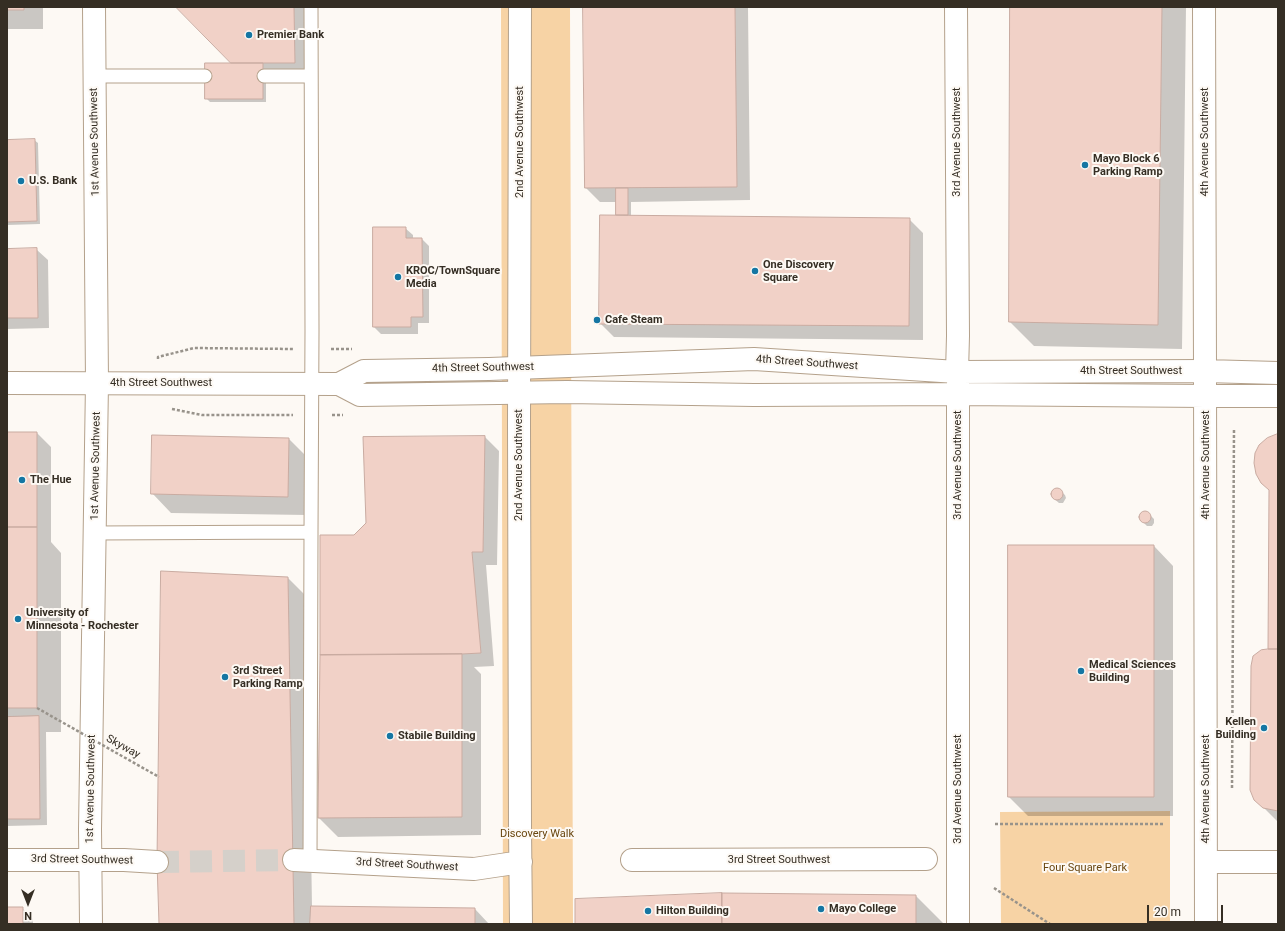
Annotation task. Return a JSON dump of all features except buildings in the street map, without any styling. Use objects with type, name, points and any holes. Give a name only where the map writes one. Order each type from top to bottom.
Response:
[{"type":"street","name":"1st Avenue Southwest","points":[[91,924],[90,860],[97,383],[94,7]]},
{"type":"street","name":"2nd Avenue Southwest","points":[[520,7],[519,393],[522,924]]},
{"type":"street","name":"3rd Avenue Southwest","points":[[956,7],[958,336],[958,924]]},
{"type":"street","name":"4th Avenue Southwest","points":[[1204,7],[1206,371],[1206,924]]},
{"type":"street","name":"4th Street Southwest","points":[[7,383],[339,384],[364,371],[754,359],[957,372],[1206,371],[1278,373]]},
{"type":"street","name":"4th Street Southwest","points":[[339,384],[360,395],[567,392],[754,395],[958,394],[1278,396]]},
{"type":"street","name":"3rd Street Southwest","points":[[632,860],[926,859]]},
{"type":"street","name":"3rd Street Southwest","points":[[7,860],[157,862]]},
{"type":"street","name":"3rd Street Southwest","points":[[302,860],[474,868],[521,862]]},
{"type":"street","points":[[1206,862],[1278,862]]},
{"type":"lane","points":[[302,860],[311,532],[311,7]]},
{"type":"lane","points":[[94,76],[205,76]]},
{"type":"lane","points":[[264,76],[311,76]]},
{"type":"lane","points":[[95,533],[311,532]]},
{"type":"path","points":[[1232,793],[1234,428]]},
{"type":"path","name":"Skyway","points":[[37,708],[159,777]]},
{"type":"path","points":[[995,824],[1165,824]]},
{"type":"path","points":[[994,888],[1050,924]]},
{"type":"green space","name":"Discovery Walk","points":[[501,7],[570,7],[573,924],[503,924]]},
{"type":"green space","name":"Four Square Park","points":[[1170,811],[1170,924],[1001,924],[1000,812]]},
{"type":"tunnel","points":[[157,862],[294,860]]},
{"type":"place","name":"Premier Bank","points":[[249,35]]},
{"type":"place","name":"Mayo Block 6 Parking Ramp","points":[[1085,165]]},
{"type":"place","name":"U.S. Bank","points":[[21,181]]},
{"type":"place","name":"One Discovery Square","points":[[755,271]]},
{"type":"place","name":"KROC/TownSquare Media","points":[[398,277]]},
{"type":"place","name":"Cafe Steam","points":[[597,320]]},
{"type":"place","name":"The Hue","points":[[22,480]]},
{"type":"place","name":"University of Minnesota - Rochester","points":[[18,619]]},
{"type":"place","name":"Medical Sciences Building","points":[[1081,671]]},
{"type":"place","name":"3rd Street Parking Ramp","points":[[225,677]]},
{"type":"place","name":"Kellen Building","points":[[1264,728]]},
{"type":"place","name":"Stabile Building","points":[[390,736]]},
{"type":"place","name":"Mayo College","points":[[821,909]]},
{"type":"place","name":"Hilton Building","points":[[648,911]]}]
